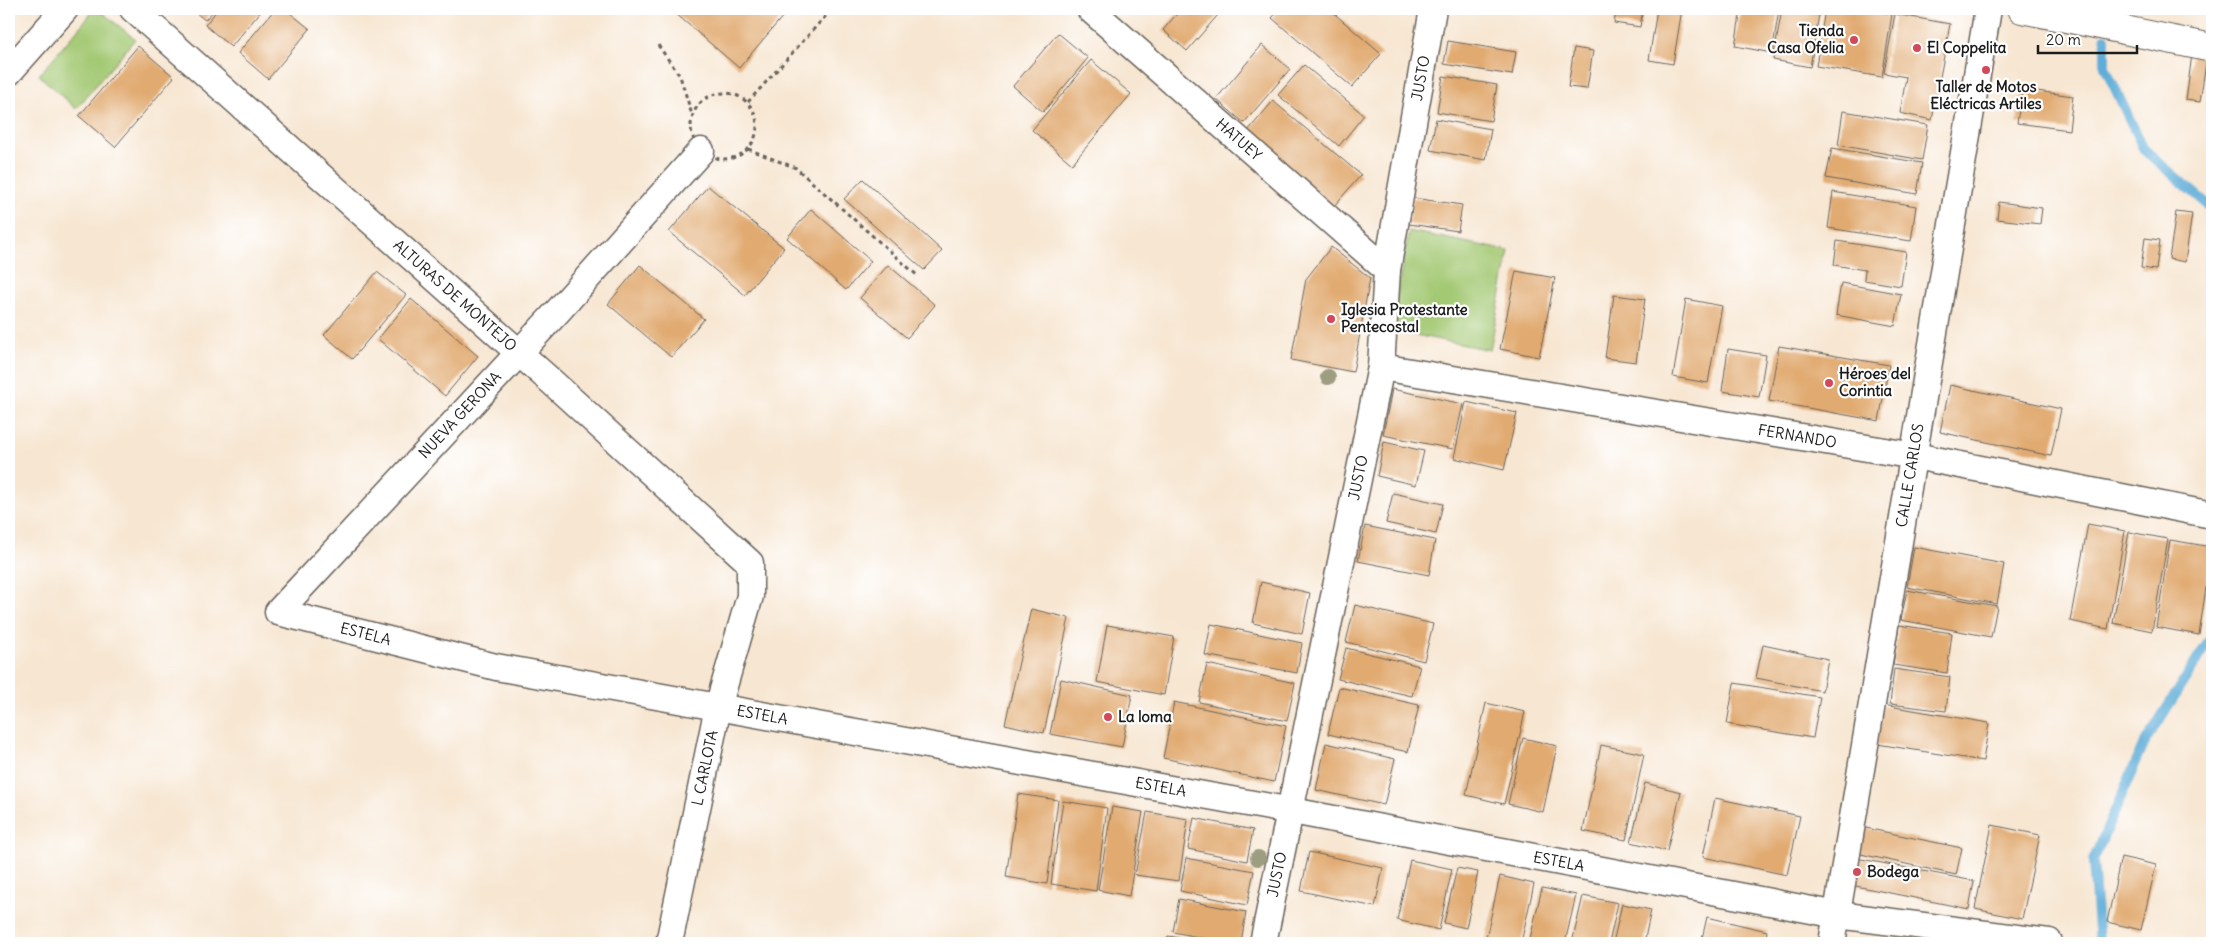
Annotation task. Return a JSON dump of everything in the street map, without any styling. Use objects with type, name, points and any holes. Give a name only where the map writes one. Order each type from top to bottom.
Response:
[{"type":"main road","points":[[2022,9],[2212,48]]},
{"type":"street","points":[[9,72],[64,9]]},
{"type":"street","name":"ALTURAS DE MONTEJO","points":[[133,9],[518,353],[750,564],[750,596]]},
{"type":"street","name":"HATUEY","points":[[1090,9],[1387,270]]},
{"type":"street","name":"JUSTO","points":[[1263,943],[1292,811],[1381,366],[1387,270],[1433,9]]},
{"type":"street","name":"CALLE CARLOS","points":[[1832,943],[1988,9]]},
{"type":"street","name":"NUEVA GERONA","points":[[278,612],[518,353],[701,150]]},
{"type":"street","name":"FERNANDO","points":[[1381,366],[1914,456],[2208,514]]},
{"type":"street","name":"L CARLOTA","points":[[668,943],[718,707],[750,596]]},
{"type":"street","name":"ESTELA","points":[[278,612],[496,667],[1292,811],[1838,915],[2049,942]]},
{"type":"path","points":[[748,102],[832,9]]},
{"type":"path","points":[[658,45],[680,76],[692,116]]},
{"type":"path","points":[[720,92],[735,94],[748,102],[756,115],[758,130],[748,149],[742,154],[728,159],[714,158],[701,150],[692,138],[690,122],[695,108],[706,97],[720,92]]},
{"type":"path","points":[[748,149],[796,168],[920,276]]},
{"type":"green space","points":[[95,9],[98,9],[135,39],[76,109],[39,75]]},
{"type":"green space","points":[[1409,231],[1509,251],[1490,350],[1390,330]]},
{"type":"building","points":[[191,9],[215,9],[205,20]]},
{"type":"building","points":[[218,9],[263,9],[231,47],[205,25]]},
{"type":"building","points":[[275,9],[285,9],[310,29],[268,79],[238,53]]},
{"type":"building","points":[[678,9],[789,9],[739,68],[675,13]]},
{"type":"building","points":[[1181,9],[1223,9],[1187,51],[1163,30]]},
{"type":"building","points":[[1280,9],[1329,9],[1381,54],[1352,87],[1272,18]]},
{"type":"building","points":[[1617,9],[1643,9],[1640,27],[1614,23]]},
{"type":"building","points":[[1657,9],[1682,9],[1673,64],[1649,60]]},
{"type":"building","points":[[1741,9],[1779,9],[1772,53],[1735,46]]},
{"type":"building","points":[[1782,9],[1820,9],[1810,67],[1773,60]]},
{"type":"building","name":"Tienda Casa Ofelia","points":[[1825,9],[1861,9],[1892,14],[1882,77],[1816,66]]},
{"type":"building","name":"El Coppelita","points":[[1895,14],[1950,24],[1932,120],[1900,113],[1906,77],[1884,73]]},
{"type":"building","points":[[1058,33],[1088,58],[1043,112],[1013,86]]},
{"type":"building","points":[[1448,41],[1516,52],[1512,75],[1444,64]]},
{"type":"building","points":[[1262,45],[1290,69],[1244,123],[1216,99]]},
{"type":"building","points":[[138,46],[174,77],[115,147],[79,116]]},
{"type":"building","points":[[1574,48],[1593,51],[1587,89],[1568,87]]},
{"type":"building","points":[[2192,54],[2207,56],[2200,102],[2186,100]]},
{"type":"building","points":[[1091,60],[1131,94],[1072,164],[1032,130]]},
{"type":"building","points":[[1304,65],[1364,115],[1339,146],[1278,95]]},
{"type":"building","points":[[1443,76],[1497,85],[1491,121],[1437,112]]},
{"type":"building","points":[[2022,89],[2073,96],[2069,130],[2017,123]]},
{"type":"building","points":[[1273,101],[1361,175],[1334,206],[1247,132]]},
{"type":"building","points":[[1843,111],[1928,125],[1922,160],[1838,145]]},
{"type":"building","points":[[1436,119],[1491,129],[1486,160],[1430,150]]},
{"type":"building","points":[[1832,148],[1922,163],[1917,194],[1826,178]]},
{"type":"building","points":[[863,179],[942,251],[924,270],[844,199]]},
{"type":"building","points":[[708,186],[784,248],[745,295],[669,232]]},
{"type":"building","points":[[1833,192],[1916,206],[1911,241],[1828,228]]},
{"type":"building","points":[[1413,198],[1462,205],[1458,231],[1409,224]]},
{"type":"building","points":[[1999,202],[2042,208],[2040,224],[1997,219]]},
{"type":"building","points":[[811,209],[871,261],[846,290],[787,238]]},
{"type":"building","points":[[2176,212],[2192,214],[2185,262],[2169,259]]},
{"type":"building","points":[[2145,238],[2160,240],[2156,270],[2141,268]]},
{"type":"building","points":[[1837,241],[1906,252],[1901,286],[1864,280],[1865,270],[1834,265]]},
{"type":"building","name":"Iglesia Protestante Pentecostal","points":[[1331,247],[1370,278],[1353,372],[1291,360],[1306,279]]},
{"type":"building","points":[[640,265],[704,319],[671,357],[608,304]]},
{"type":"building","points":[[888,265],[935,305],[907,338],[860,298]]},
{"type":"building","points":[[1516,271],[1555,278],[1539,357],[1500,349]]},
{"type":"building","points":[[377,272],[406,295],[352,359],[324,335]]},
{"type":"building","points":[[1841,283],[1901,294],[1895,326],[1836,315]]},
{"type":"building","points":[[1614,295],[1645,299],[1636,362],[1605,358]]},
{"type":"building","points":[[411,299],[478,356],[445,396],[378,339]]},
{"type":"building","points":[[1686,299],[1722,306],[1708,383],[1673,377]]},
{"type":"building","name":"Héroes del Corintia","points":[[1779,346],[1889,365],[1879,421],[1769,401]]},
{"type":"building","points":[[1728,349],[1766,355],[1759,397],[1722,391]]},
{"type":"building","points":[[1950,385],[2061,409],[2051,456],[1940,432]]},
{"type":"building","points":[[1392,389],[1463,404],[1453,449],[1383,435]]},
{"type":"building","points":[[1466,402],[1517,413],[1504,470],[1454,458]]},
{"type":"building","points":[[1384,442],[1424,451],[1416,485],[1377,476]]},
{"type":"building","points":[[1393,493],[1443,504],[1436,534],[1386,523]]},
{"type":"building","points":[[2088,524],[2125,531],[2108,629],[2070,621]]},
{"type":"building","points":[[1365,526],[1435,540],[1429,575],[1358,561]]},
{"type":"building","points":[[2129,532],[2168,539],[2152,631],[2113,623]]},
{"type":"building","points":[[2170,540],[2212,547],[2199,635],[2156,627]]},
{"type":"building","points":[[1914,547],[2004,564],[1997,604],[1907,587]]},
{"type":"building","points":[[1261,582],[1310,593],[1302,634],[1253,623]]},
{"type":"building","points":[[1907,590],[1997,606],[1991,637],[1901,620]]},
{"type":"building","points":[[1355,605],[1433,624],[1424,661],[1346,642]]},
{"type":"building","points":[[1031,609],[1069,618],[1044,733],[1005,724]]},
{"type":"building","points":[[1211,624],[1302,643],[1297,673],[1205,655]]},
{"type":"building","points":[[1107,625],[1174,637],[1164,695],[1097,682]]},
{"type":"building","points":[[1899,625],[1952,633],[1947,673],[1893,665]]},
{"type":"building","points":[[1763,645],[1828,659],[1822,691],[1756,678]]},
{"type":"building","points":[[1346,648],[1420,666],[1412,696],[1338,679]]},
{"type":"building","points":[[1207,664],[1295,683],[1287,721],[1199,702]]},
{"type":"building","points":[[1894,669],[1950,677],[1946,711],[1890,704]]},
{"type":"building","points":[[1061,679],[1132,695],[1122,747],[1050,734]]},
{"type":"building","points":[[1734,683],[1820,697],[1813,738],[1727,724]]},
{"type":"building","points":[[1339,687],[1419,705],[1408,752],[1328,734]]},
{"type":"building","points":[[1174,702],[1286,726],[1274,782],[1163,758]]},
{"type":"building","points":[[1486,703],[1525,712],[1504,804],[1466,795]]},
{"type":"building","points":[[1883,705],[1989,723],[1983,761],[1877,744]]},
{"type":"building","points":[[1523,738],[1557,746],[1543,812],[1508,804]]},
{"type":"building","points":[[1326,743],[1395,759],[1384,805],[1316,790]]},
{"type":"building","points":[[1601,745],[1644,754],[1626,840],[1583,831]]},
{"type":"building","points":[[1645,783],[1681,792],[1667,851],[1631,842]]},
{"type":"building","points":[[1018,794],[1058,800],[1047,884],[1006,877]]},
{"type":"building","points":[[1715,798],[1800,816],[1787,875],[1703,857]]},
{"type":"building","points":[[1063,801],[1107,808],[1096,891],[1051,884]]},
{"type":"building","points":[[1112,807],[1143,812],[1129,896],[1098,890]]},
{"type":"building","points":[[1147,812],[1188,819],[1179,881],[1135,875]]},
{"type":"building","points":[[1194,818],[1253,830],[1247,861],[1188,849]]},
{"type":"building","points":[[1992,825],[2040,835],[2022,919],[1975,909]]},
{"type":"building","points":[[1861,827],[1962,848],[1956,875],[1856,853]]},
{"type":"building","points":[[1309,852],[1383,868],[1375,907],[1301,891]]},
{"type":"building","points":[[1851,857],[1974,881],[1969,909],[1846,884]]},
{"type":"building","points":[[2121,857],[2156,865],[2141,930],[2107,922]]},
{"type":"building","points":[[1186,858],[1254,871],[1247,905],[1180,891]]},
{"type":"building","points":[[1410,860],[1452,869],[1439,930],[1397,920]]},
{"type":"building","points":[[1457,868],[1478,872],[1466,928],[1444,923]]},
{"type":"building","points":[[1500,876],[1534,884],[1521,943],[1485,943]]},
{"type":"building","points":[[1542,888],[1576,895],[1565,943],[1529,943]]},
{"type":"building","points":[[1583,896],[1618,903],[1609,943],[1572,943]]},
{"type":"building","points":[[1179,899],[1246,912],[1241,943],[1229,943],[1173,932]]},
{"type":"building","points":[[1622,904],[1651,910],[1644,943],[1613,943]]},
{"type":"building","points":[[1707,917],[1767,931],[1765,943],[1701,943]]},
{"type":"building","points":[[1168,936],[1201,942],[1201,943],[1166,943]]},
{"type":"waterway","points":[[2105,38],[2105,67],[2144,150],[2212,208]]},
{"type":"waterway","points":[[2099,943],[2093,861],[2143,746],[2209,641]]},
{"type":"place","name":"Tienda Casa Ofelia","points":[[1854,40]]},
{"type":"place","name":"El Coppelita","points":[[1917,48]]},
{"type":"place","name":"Taller de Motos Eléctricas Artiles","points":[[1986,70]]},
{"type":"place","name":"Iglesia Protestante Pentecostal","points":[[1331,319]]},
{"type":"place","name":"Héroes del Corintia","points":[[1829,383]]},
{"type":"place","name":"La loma","points":[[1108,717]]},
{"type":"place","name":"Bodega","points":[[1857,872]]}]
